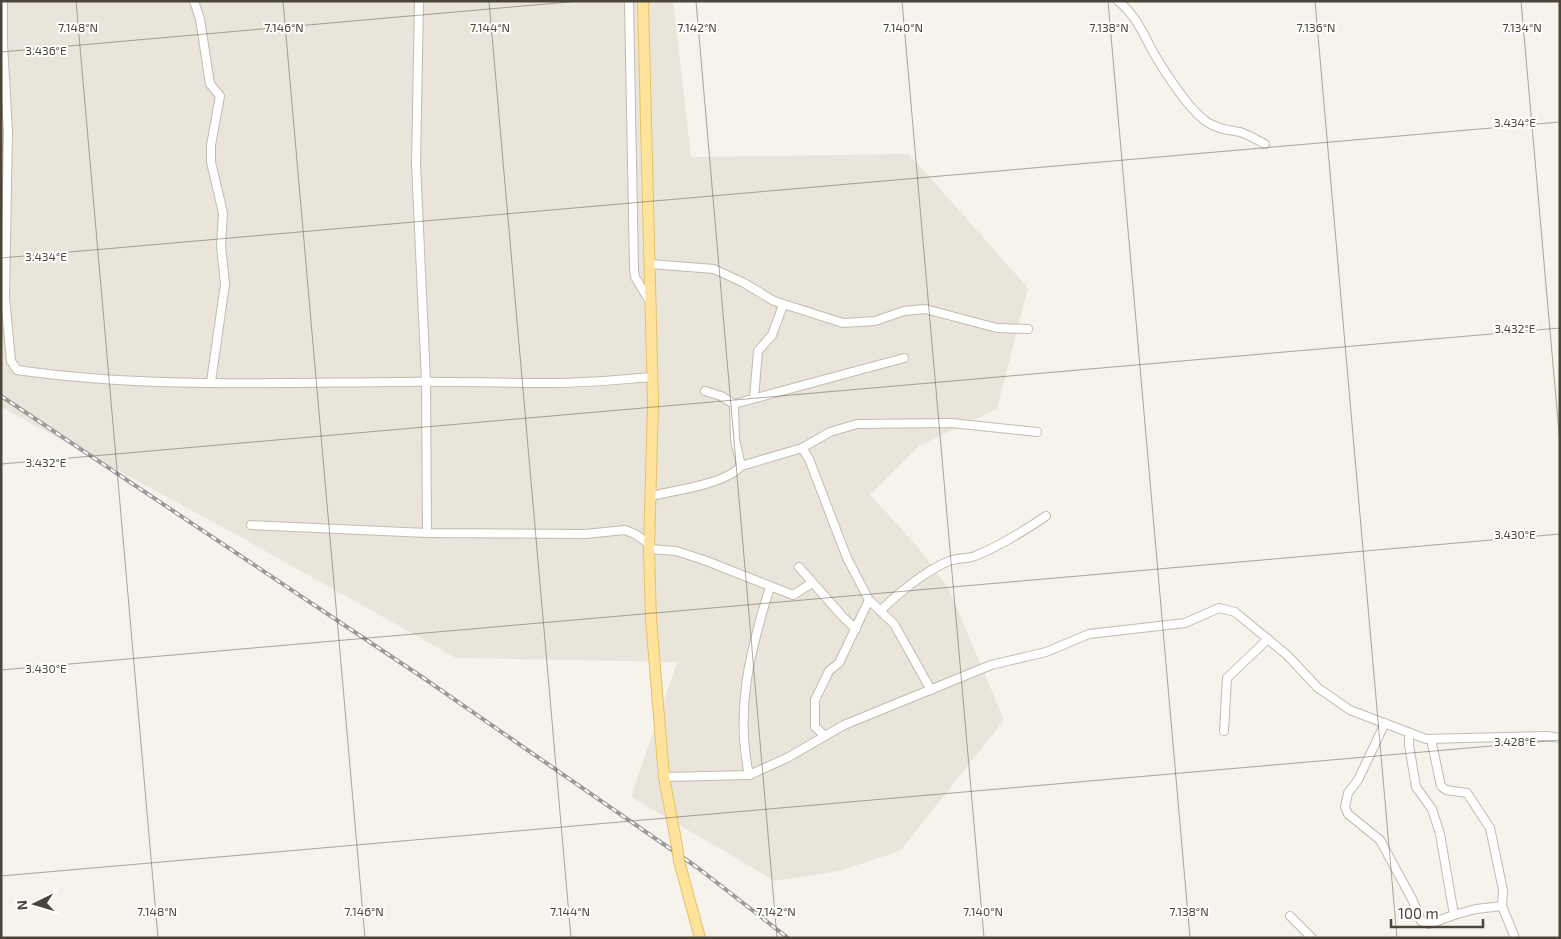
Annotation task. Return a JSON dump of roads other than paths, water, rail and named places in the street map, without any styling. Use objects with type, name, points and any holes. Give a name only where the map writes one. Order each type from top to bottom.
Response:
[{"type":"main road","points":[[643,1],[652,304],[649,547],[651,619],[664,777],[680,861],[700,938]]},
{"type":"street","points":[[3,1],[3,44],[8,131],[4,298],[11,361],[17,370],[71,378],[211,382],[426,381],[540,384],[652,377]]},
{"type":"street","points":[[194,1],[200,19],[210,84],[220,96],[211,145],[211,162],[223,213],[221,246],[225,284],[211,382]]},
{"type":"street","points":[[419,1],[416,164],[426,381],[427,533]]},
{"type":"street","points":[[629,1],[634,270],[635,277],[652,304]]},
{"type":"street","points":[[1118,1],[1134,17],[1163,69],[1177,86],[1183,98],[1207,122],[1223,129],[1242,133],[1265,144]]},
{"type":"street","points":[[650,264],[714,269],[744,282],[783,305],[843,323],[876,320],[904,311],[925,309],[996,328],[1028,329]]},
{"type":"street","points":[[754,398],[758,350],[772,336],[783,305]]},
{"type":"street","points":[[706,391],[721,396],[734,404],[904,358]]},
{"type":"street","points":[[734,404],[735,440],[741,466]]},
{"type":"street","points":[[650,496],[688,488],[725,476],[736,472],[741,466],[802,448],[830,432],[857,424],[950,423],[1038,432]]},
{"type":"street","points":[[802,448],[809,459],[847,558],[869,600],[894,624],[931,690]]},
{"type":"street","points":[[880,611],[901,591],[930,572],[950,561],[974,556],[1021,533],[1046,516]]},
{"type":"street","points":[[251,525],[427,533],[585,534],[625,530],[649,547],[676,551],[704,560],[770,587],[793,594],[812,583]]},
{"type":"street","points":[[799,567],[856,629]]},
{"type":"street","points":[[749,775],[742,725],[745,692],[750,654],[770,587]]},
{"type":"street","points":[[824,735],[815,727],[815,700],[829,671],[839,663],[869,600]]},
{"type":"street","points":[[664,777],[749,775],[787,758],[824,735],[991,666],[1046,652],[1089,634],[1185,623],[1219,608],[1236,612],[1268,639],[1326,694],[1350,710],[1409,733],[1431,739],[1547,736],[1560,738]]},
{"type":"street","points":[[1224,731],[1227,678],[1268,639]]},
{"type":"street","points":[[1385,723],[1358,780],[1348,794],[1345,806],[1348,814],[1380,840],[1412,899],[1420,922],[1429,924],[1476,909],[1502,906]]},
{"type":"street","points":[[1409,733],[1409,745],[1416,787],[1432,809],[1440,834],[1454,915]]},
{"type":"street","points":[[1431,739],[1441,786],[1446,790],[1467,793],[1490,828],[1503,890],[1502,906],[1515,938]]},
{"type":"street","points":[[1290,916],[1312,938]]},
{"type":"railway","points":[[1,396],[422,677],[698,868],[788,938]]}]
